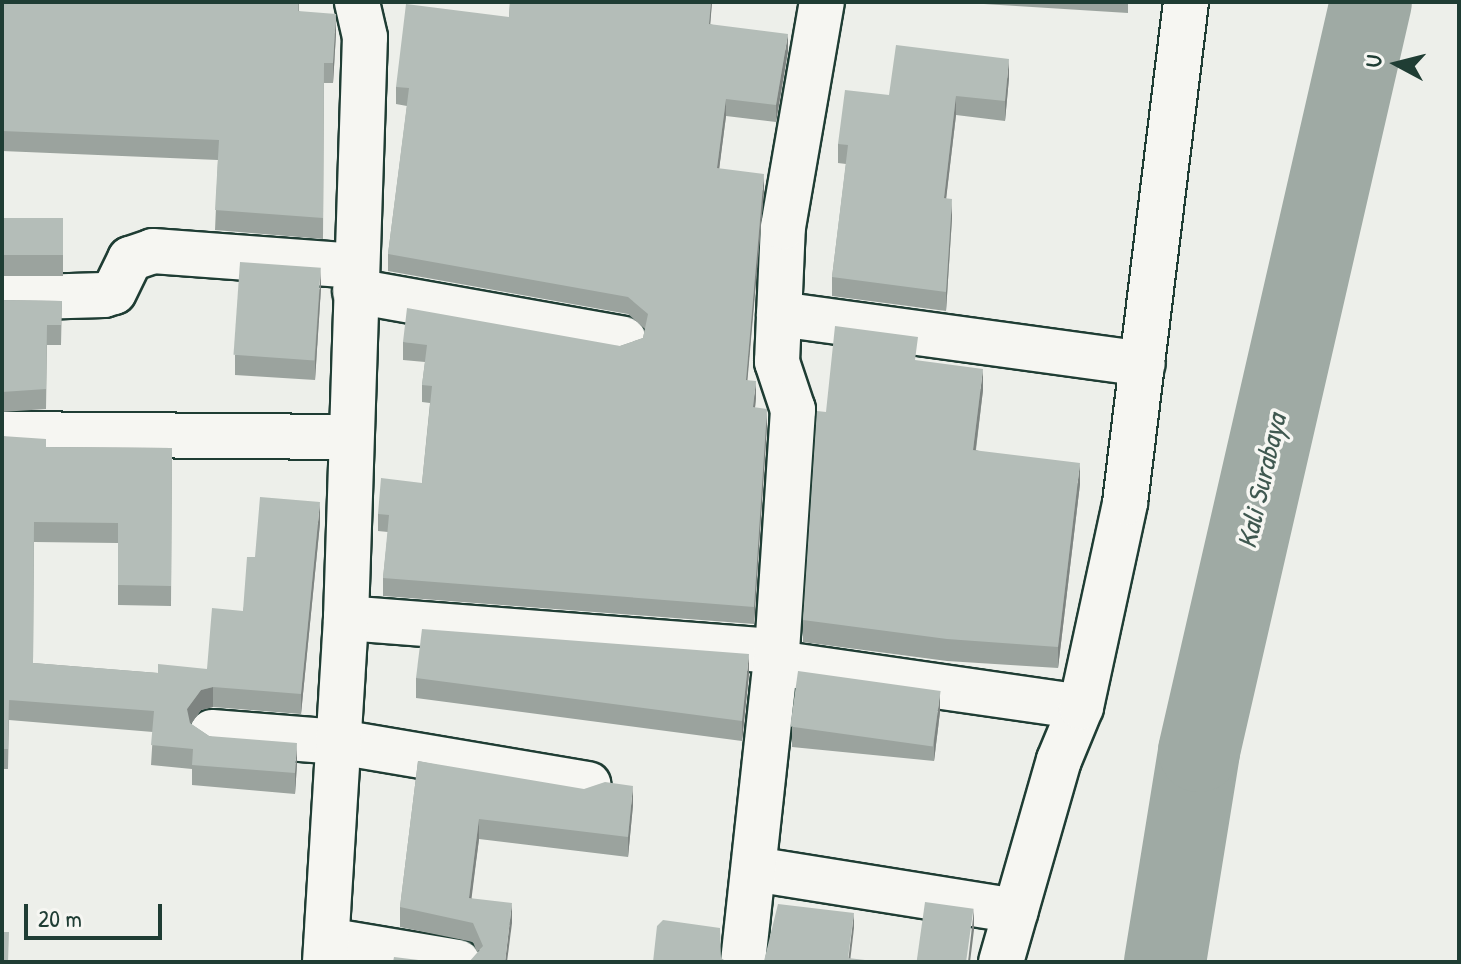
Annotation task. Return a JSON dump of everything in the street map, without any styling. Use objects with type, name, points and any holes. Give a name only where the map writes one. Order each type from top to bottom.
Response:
[{"type":"street","points":[[357,2],[365,37],[346,618],[326,951],[458,962]]},
{"type":"street","points":[[743,962],[777,657],[793,410],[777,362],[783,227],[822,2]]},
{"type":"street","points":[[1001,962],[1059,760],[1081,707],[1125,503],[1186,2]]},
{"type":"street","points":[[2,298],[104,295],[114,292],[130,259],[153,251],[355,278],[624,339]]},
{"type":"street","points":[[779,314],[1143,364]]},
{"type":"street","points":[[2,434],[350,437]]},
{"type":"street","points":[[346,618],[777,657],[1081,707]]},
{"type":"street","points":[[212,732],[339,742],[588,784]]},
{"type":"street","points":[[754,869],[1016,911]]},
{"type":"building","points":[[2,2],[298,2],[298,11],[336,14],[333,63],[324,63],[323,218],[215,210],[219,140],[2,131]]},
{"type":"building","points":[[510,2],[711,2],[709,24],[788,34],[776,105],[726,99],[717,168],[764,174],[746,380],[756,381],[753,407],[767,409],[754,607],[383,578],[389,515],[378,514],[381,478],[422,483],[432,386],[422,385],[427,345],[403,342],[407,308],[620,346],[643,338],[648,314],[628,297],[388,254],[409,88],[396,87],[406,4],[509,17]]},
{"type":"building","points":[[896,45],[1009,59],[1005,101],[956,96],[944,198],[952,199],[946,292],[832,277],[848,145],[838,144],[845,90],[889,95]]},
{"type":"building","points":[[2,218],[63,218],[63,255],[2,255]]},
{"type":"building","points":[[240,262],[321,268],[314,360],[234,355]]},
{"type":"building","points":[[2,300],[62,301],[61,325],[47,325],[46,389],[2,392]]},
{"type":"building","points":[[835,326],[918,337],[915,360],[983,369],[973,450],[1080,463],[1058,647],[947,639],[803,620],[817,411],[826,412]]},
{"type":"building","points":[[2,436],[46,439],[46,447],[172,448],[171,586],[118,585],[118,523],[34,522],[33,663],[158,673],[158,664],[207,669],[212,608],[243,611],[247,557],[255,557],[260,497],[320,502],[301,694],[213,687],[201,690],[187,709],[190,723],[209,736],[297,743],[295,773],[192,765],[193,749],[151,745],[154,711],[9,700],[8,749],[2,749]]},
{"type":"building","points":[[422,629],[749,654],[742,721],[416,678]]},
{"type":"building","points":[[798,671],[941,691],[933,746],[790,726]]},
{"type":"building","points":[[418,761],[584,789],[605,782],[633,786],[628,837],[479,819],[469,898],[512,903],[505,962],[469,962],[483,946],[473,923],[400,907]]},
{"type":"building","points":[[925,902],[974,909],[966,962],[917,961]]},
{"type":"building","points":[[778,904],[854,913],[848,958],[882,962],[762,962]]},
{"type":"building","points":[[663,920],[720,928],[721,958],[727,962],[653,962],[657,926]]},
{"type":"building","points":[[2,932],[9,932],[8,962],[2,962]]},
{"type":"building","points":[[394,957],[435,962],[393,962]]},
{"type":"waterway","name":"Kali Surabaya","points":[[1165,962],[1199,751],[1371,2]]}]
